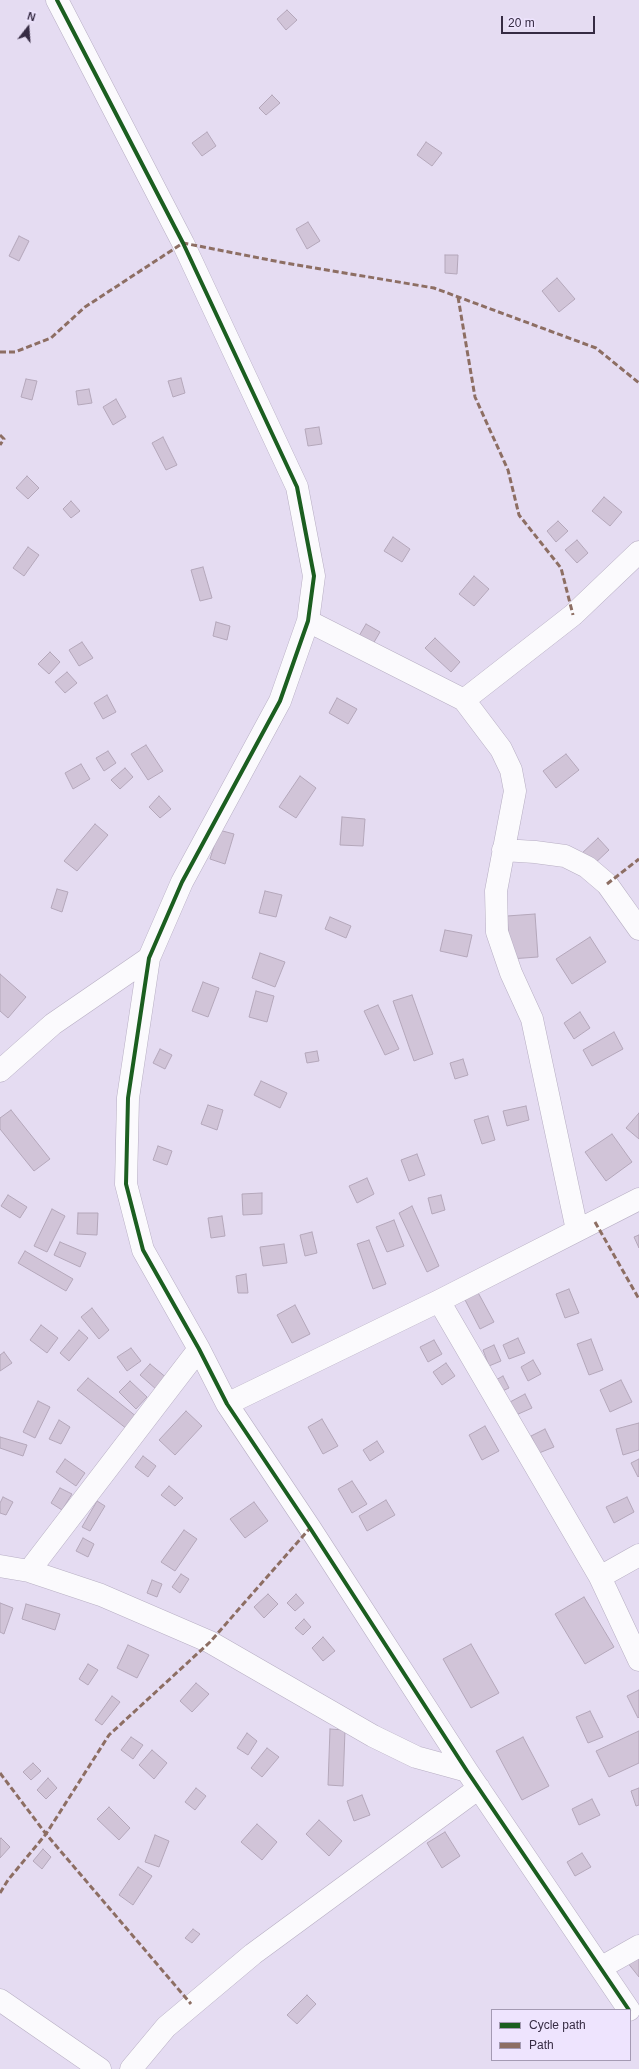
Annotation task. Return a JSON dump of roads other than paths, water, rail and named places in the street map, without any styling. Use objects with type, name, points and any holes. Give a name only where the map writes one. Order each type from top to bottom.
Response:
[{"type":"street","points":[[57,0],[183,243],[297,487],[314,576],[308,621],[280,701],[182,882],[149,958],[128,1098],[126,1184],[143,1250],[199,1349],[227,1404],[310,1528],[473,1780],[602,1967],[629,2009]]},
{"type":"street","points":[[464,700],[573,615],[639,552]]},
{"type":"street","points":[[308,621],[464,700],[502,749],[511,770],[515,791],[496,891],[497,932],[511,973],[532,1019],[577,1230]]},
{"type":"street","points":[[503,850],[565,856],[587,867],[607,884],[639,929]]},
{"type":"street","points":[[0,1071],[53,1024],[149,958]]},
{"type":"street","points":[[227,1404],[439,1301],[639,1199]]},
{"type":"street","points":[[439,1301],[600,1577],[639,1660]]},
{"type":"street","points":[[29,1571],[199,1349]]},
{"type":"street","points":[[600,1577],[639,1555]]},
{"type":"street","points":[[0,1566],[29,1571],[101,1595],[210,1642],[373,1736],[410,1754],[473,1780]]},
{"type":"street","points":[[131,2069],[166,2027],[247,1959],[473,1780]]},
{"type":"street","points":[[602,1967],[639,1946]]},
{"type":"street","points":[[0,2000],[100,2069]]},
{"type":"street","points":[[631,2013],[639,2025]]}]
